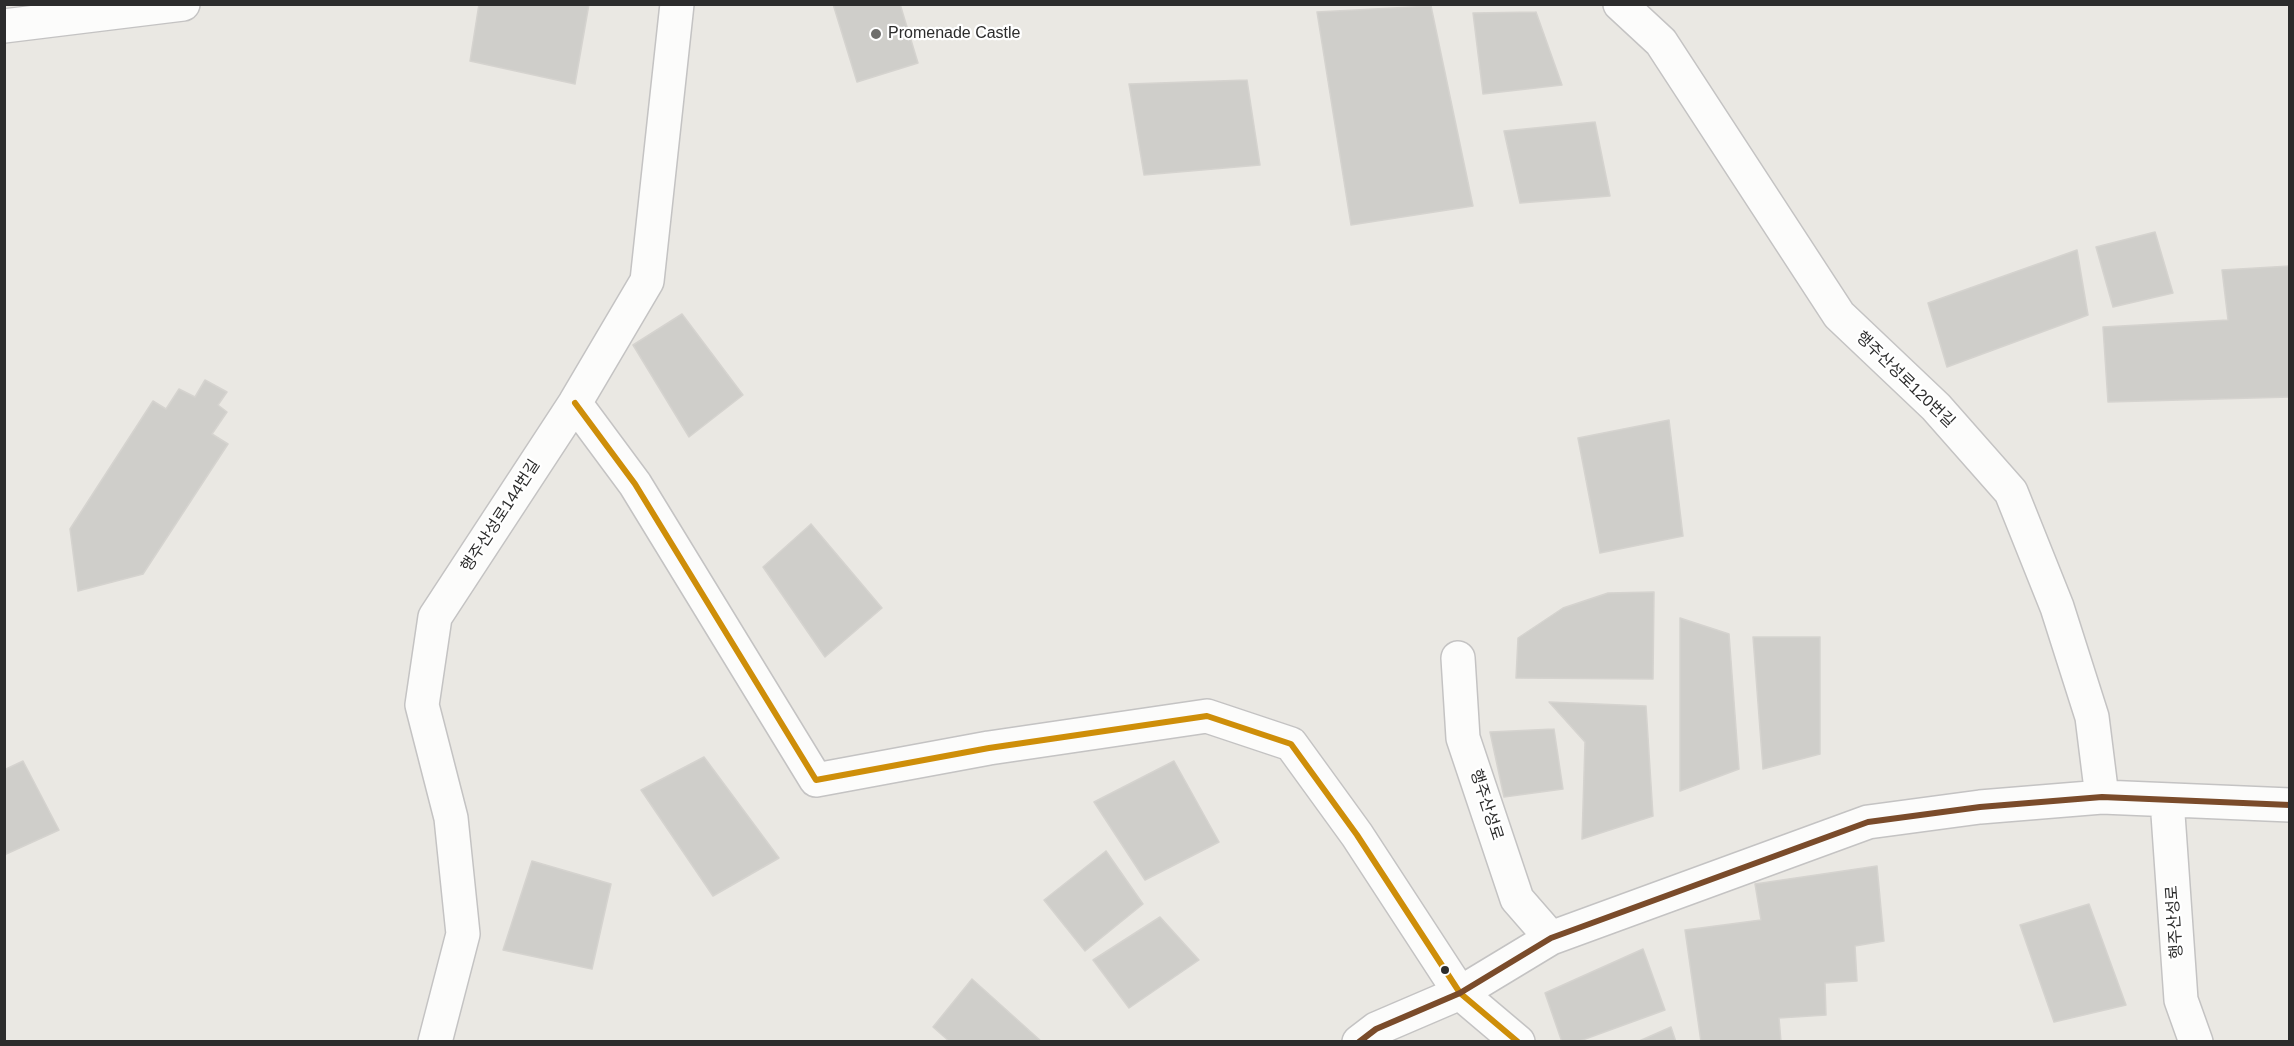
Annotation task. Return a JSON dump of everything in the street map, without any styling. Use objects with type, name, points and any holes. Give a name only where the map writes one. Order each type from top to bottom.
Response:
[{"type":"street","points":[[4,26],[183,4]]},
{"type":"street","name":"행주산성로144번길","points":[[435,1041],[463,934],[451,818],[422,705],[435,617],[575,403],[647,281],[677,4]]},
{"type":"street","name":"행주산성로120번길","points":[[1620,4],[1661,42],[1839,315],[1936,407],[2011,492],[2057,607],[2092,717],[2102,797]]},
{"type":"street","points":[[575,403],[635,484],[816,780],[989,748],[1207,716],[1291,744],[1357,835],[1460,993],[1518,1041]]},
{"type":"street","name":"행주산성로","points":[[1458,658],[1463,738],[1517,899],[1551,938]]},
{"type":"street","points":[[1359,1041],[1376,1029],[1460,993],[1551,938],[1868,822],[1980,807],[2102,797],[2289,805]]},
{"type":"street","name":"행주산성로","points":[[2167,800],[2181,1000],[2196,1041]]},
{"type":"building","points":[[479,4],[589,4],[575,84],[470,61]]},
{"type":"building","name":"Promenade Castle","points":[[833,4],[900,4],[918,63],[857,82]]},
{"type":"building","points":[[1431,6],[1473,206],[1351,225],[1317,12]]},
{"type":"building","points":[[1536,12],[1562,85],[1483,94],[1473,13]]},
{"type":"building","points":[[1247,80],[1260,165],[1144,175],[1129,84]]},
{"type":"building","points":[[1595,122],[1610,196],[1520,203],[1504,131]]},
{"type":"building","points":[[2155,232],[2173,293],[2113,307],[2096,247]]},
{"type":"building","points":[[2077,250],[2088,315],[1947,367],[1928,303]]},
{"type":"building","points":[[2290,266],[2290,397],[2108,402],[2103,327],[2228,320],[2222,270]]},
{"type":"building","points":[[682,314],[743,395],[689,437],[633,345]]},
{"type":"building","points":[[205,380],[227,392],[218,405],[227,412],[212,434],[228,444],[143,574],[78,591],[70,529],[153,401],[166,409],[179,389],[195,397]]},
{"type":"building","points":[[1669,420],[1683,536],[1600,553],[1578,438]]},
{"type":"building","points":[[811,524],[882,608],[825,657],[763,567]]},
{"type":"building","points":[[1654,592],[1653,679],[1516,678],[1518,638],[1563,608],[1608,593]]},
{"type":"building","points":[[1680,618],[1729,634],[1739,769],[1680,791]]},
{"type":"building","points":[[1753,637],[1820,637],[1820,754],[1763,769]]},
{"type":"building","points":[[1549,702],[1646,706],[1653,816],[1582,839],[1585,742]]},
{"type":"building","points":[[1554,729],[1563,789],[1504,797],[1490,732]]},
{"type":"building","points":[[704,757],[779,858],[713,896],[641,790]]},
{"type":"building","points":[[23,761],[59,830],[4,855],[4,770]]},
{"type":"building","points":[[1174,761],[1219,842],[1145,880],[1094,802]]},
{"type":"building","points":[[1106,851],[1143,904],[1085,951],[1044,900]]},
{"type":"building","points":[[532,861],[611,884],[592,969],[503,950]]},
{"type":"building","points":[[1877,866],[1884,941],[1855,946],[1857,981],[1825,983],[1826,1015],[1779,1018],[1781,1042],[1701,1042],[1685,930],[1761,920],[1755,884]]},
{"type":"building","points":[[2089,904],[2126,1005],[2054,1022],[2020,925]]},
{"type":"building","points":[[1160,917],[1199,960],[1129,1008],[1093,960]]},
{"type":"building","points":[[1643,949],[1665,1010],[1577,1042],[1562,1042],[1545,993]]},
{"type":"building","points":[[972,979],[1042,1042],[950,1042],[933,1027]]},
{"type":"building","points":[[1671,1027],[1676,1042],[1637,1042]]},
{"type":"transit line","points":[[575,403],[635,484],[816,780],[989,748],[1207,716],[1291,744],[1357,835],[1460,993],[1518,1042]]},
{"type":"transit line","points":[[1359,1042],[1376,1029],[1460,993],[1551,938],[1868,822],[1980,807],[2102,797],[2290,805]]},
{"type":"place","name":"Promenade Castle","points":[[876,34]]}]
